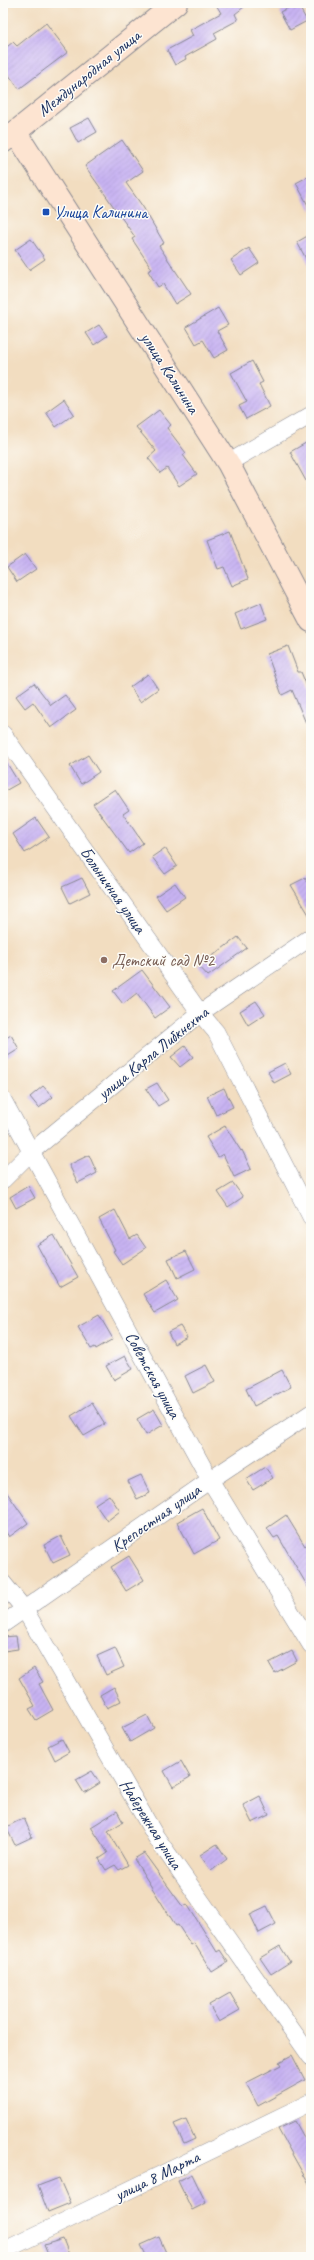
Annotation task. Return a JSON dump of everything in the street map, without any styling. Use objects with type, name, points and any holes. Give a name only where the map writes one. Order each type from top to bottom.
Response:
[{"type":"street","name":"Международная улица","points":[[9,138],[176,3]]},
{"type":"street","name":"улица Калинина","points":[[9,138],[228,463],[311,621]]},
{"type":"street","points":[[228,463],[311,415]]},
{"type":"street","name":"Больничная улица","points":[[3,734],[200,1013],[216,1032],[311,1217]]},
{"type":"street","name":"улица Карла Либкнехта","points":[[3,1180],[31,1152],[200,1013],[311,937]]},
{"type":"street","name":"Советская улица","points":[[3,1100],[210,1480],[311,1645]]},
{"type":"street","name":"Крепостная улица","points":[[3,1624],[210,1480],[311,1413]]},
{"type":"street","name":"Набережная улица","points":[[3,1583],[25,1610],[156,1837],[311,2057]]},
{"type":"street","name":"улица 8 Марта","points":[[3,2251],[311,2102]]},
{"type":"building","points":[[215,3],[249,3],[235,14],[238,20],[214,33],[217,39],[185,57],[186,59],[175,65],[167,50],[193,36],[190,30],[221,13]]},
{"type":"building","points":[[297,3],[307,21],[290,30],[280,12]]},
{"type":"building","points":[[46,23],[68,52],[19,89],[3,67],[3,50],[13,42],[17,46]]},
{"type":"building","points":[[89,118],[97,132],[78,143],[70,128]]},
{"type":"building","points":[[122,140],[143,171],[126,183],[143,207],[164,243],[159,246],[191,294],[175,304],[163,284],[158,287],[148,271],[152,269],[132,239],[135,237],[85,166]]},
{"type":"building","points":[[311,175],[311,211],[296,183]]},
{"type":"building","points":[[311,234],[311,268],[297,242]]},
{"type":"building","points":[[31,239],[45,259],[29,270],[15,250]]},
{"type":"building","points":[[249,248],[259,263],[241,275],[231,260]]},
{"type":"building","points":[[218,308],[228,325],[217,331],[228,350],[214,358],[203,340],[196,344],[186,327]]},
{"type":"building","points":[[99,325],[107,336],[94,345],[86,333]]},
{"type":"building","points":[[252,361],[263,382],[259,384],[270,406],[246,419],[239,406],[247,402],[231,373]]},
{"type":"building","points":[[64,399],[74,414],[56,427],[46,412]]},
{"type":"building","points":[[159,410],[171,425],[167,428],[186,453],[183,455],[197,474],[179,486],[167,468],[160,473],[148,458],[156,451],[136,427]]},
{"type":"building","points":[[311,440],[311,490],[290,452]]},
{"type":"building","points":[[230,531],[248,579],[232,586],[224,567],[218,569],[207,540]]},
{"type":"building","points":[[25,554],[36,569],[17,582],[7,567]]},
{"type":"building","points":[[261,603],[267,619],[241,629],[235,614]]},
{"type":"building","points":[[288,646],[298,672],[301,672],[311,696],[311,735],[292,690],[282,695],[267,654]]},
{"type":"building","points":[[148,674],[158,689],[140,702],[130,687]]},
{"type":"building","points":[[34,683],[51,705],[65,695],[76,710],[51,728],[33,702],[25,708],[16,696]]},
{"type":"building","points":[[88,755],[99,772],[81,784],[70,766]]},
{"type":"building","points":[[3,757],[19,783],[3,792]]},
{"type":"building","points":[[115,789],[129,810],[123,814],[143,843],[129,853],[93,804]]},
{"type":"building","points":[[36,818],[49,837],[25,853],[13,834]]},
{"type":"building","points":[[165,848],[177,866],[165,874],[152,857]]},
{"type":"building","points":[[82,878],[90,893],[70,903],[62,887]]},
{"type":"building","points":[[305,878],[311,888],[311,918],[291,885]]},
{"type":"building","points":[[175,883],[185,897],[166,910],[156,896]]},
{"type":"building","points":[[238,937],[247,948],[208,976],[199,966]]},
{"type":"building","points":[[142,970],[170,1007],[155,1018],[137,993],[123,1004],[113,991]]},
{"type":"building","points":[[256,1001],[265,1014],[248,1025],[240,1011]]},
{"type":"building","points":[[11,1035],[19,1049],[3,1059],[3,1040]]},
{"type":"building","points":[[185,1046],[193,1057],[180,1067],[171,1057]]},
{"type":"building","points":[[285,1063],[291,1074],[274,1083],[268,1072]]},
{"type":"building","points":[[157,1083],[168,1100],[158,1106],[146,1089]]},
{"type":"building","points":[[43,1086],[53,1097],[39,1108],[30,1097]]},
{"type":"building","points":[[224,1088],[233,1107],[216,1115],[207,1096]]},
{"type":"building","points":[[225,1126],[241,1151],[242,1150],[251,1169],[234,1177],[223,1154],[218,1157],[206,1137]]},
{"type":"building","points":[[89,1155],[97,1173],[78,1183],[69,1165]]},
{"type":"building","points":[[233,1183],[243,1197],[228,1207],[218,1192]]},
{"type":"building","points":[[28,1186],[35,1198],[16,1208],[10,1197]]},
{"type":"building","points":[[115,1210],[130,1239],[137,1235],[146,1248],[122,1264],[113,1251],[115,1250],[99,1219]]},
{"type":"building","points":[[54,1235],[78,1277],[60,1287],[37,1245]]},
{"type":"building","points":[[186,1251],[195,1269],[177,1278],[168,1259]]},
{"type":"building","points":[[166,1280],[178,1300],[155,1313],[143,1294]]},
{"type":"building","points":[[99,1315],[113,1339],[96,1349],[95,1347],[91,1349],[78,1327]]},
{"type":"building","points":[[180,1326],[187,1337],[174,1344],[168,1332]]},
{"type":"building","points":[[125,1356],[133,1369],[114,1380],[106,1366]]},
{"type":"building","points":[[206,1365],[215,1382],[193,1393],[185,1376]]},
{"type":"building","points":[[282,1370],[291,1387],[254,1406],[246,1389]]},
{"type":"building","points":[[92,1403],[105,1424],[84,1436],[71,1416]]},
{"type":"building","points":[[154,1409],[163,1425],[146,1435],[137,1419]]},
{"type":"building","points":[[265,1467],[273,1478],[253,1490],[246,1479]]},
{"type":"building","points":[[141,1475],[150,1493],[137,1499],[128,1481]]},
{"type":"building","points":[[3,1487],[28,1523],[9,1537],[3,1527]]},
{"type":"building","points":[[109,1495],[120,1511],[107,1521],[95,1504]]},
{"type":"building","points":[[202,1508],[219,1540],[194,1554],[177,1522]]},
{"type":"building","points":[[286,1515],[305,1546],[311,1542],[311,1592],[278,1536],[274,1538],[267,1528]]},
{"type":"building","points":[[61,1536],[70,1555],[53,1563],[44,1545]]},
{"type":"building","points":[[129,1556],[144,1580],[126,1591],[111,1567]]},
{"type":"building","points":[[16,1636],[18,1649],[4,1651],[3,1637]]},
{"type":"building","points":[[115,1648],[124,1667],[106,1675],[97,1656]]},
{"type":"building","points":[[292,1651],[297,1661],[275,1673],[269,1663]]},
{"type":"building","points":[[34,1668],[43,1682],[39,1684],[53,1710],[36,1720],[29,1709],[35,1706],[19,1678]]},
{"type":"building","points":[[114,1687],[121,1701],[107,1708],[100,1695]]},
{"type":"building","points":[[147,1715],[154,1728],[130,1742],[122,1728]]},
{"type":"building","points":[[62,1739],[69,1752],[55,1760],[48,1746]]},
{"type":"building","points":[[181,1761],[190,1777],[173,1787],[164,1771]]},
{"type":"building","points":[[92,1771],[100,1783],[84,1793],[76,1780]]},
{"type":"building","points":[[260,1796],[269,1815],[252,1823],[243,1805]]},
{"type":"building","points":[[117,1811],[123,1822],[108,1831],[128,1865],[119,1870],[115,1865],[106,1870],[99,1859],[108,1853],[91,1827]]},
{"type":"building","points":[[24,1818],[32,1837],[15,1845],[6,1827]]},
{"type":"building","points":[[217,1844],[227,1859],[211,1871],[200,1855]]},
{"type":"building","points":[[144,1853],[183,1907],[187,1904],[217,1952],[220,1950],[228,1962],[212,1972],[194,1943],[191,1945],[178,1925],[176,1926],[134,1859]]},
{"type":"building","points":[[267,1906],[276,1924],[259,1933],[250,1914]]},
{"type":"building","points":[[280,1946],[290,1962],[271,1974],[260,1958]]},
{"type":"building","points":[[230,1993],[240,2010],[219,2022],[209,2005]]},
{"type":"building","points":[[292,2055],[305,2080],[258,2106],[246,2083],[281,2065],[279,2062]]},
{"type":"building","points":[[186,2119],[195,2139],[184,2144],[174,2124]]},
{"type":"building","points":[[295,2121],[311,2150],[311,2188],[278,2129]]},
{"type":"building","points":[[192,2174],[206,2203],[192,2210],[178,2181]]},
{"type":"building","points":[[59,2178],[70,2203],[48,2212],[38,2186]]},
{"type":"building","points":[[159,2237],[168,2257],[147,2257],[141,2245]]},
{"type":"building","points":[[63,2239],[70,2257],[49,2257],[44,2245]]},
{"type":"place","name":"Улица Калинина","points":[[46,212]]},
{"type":"place","name":"Детский сад №2","points":[[104,960]]}]
